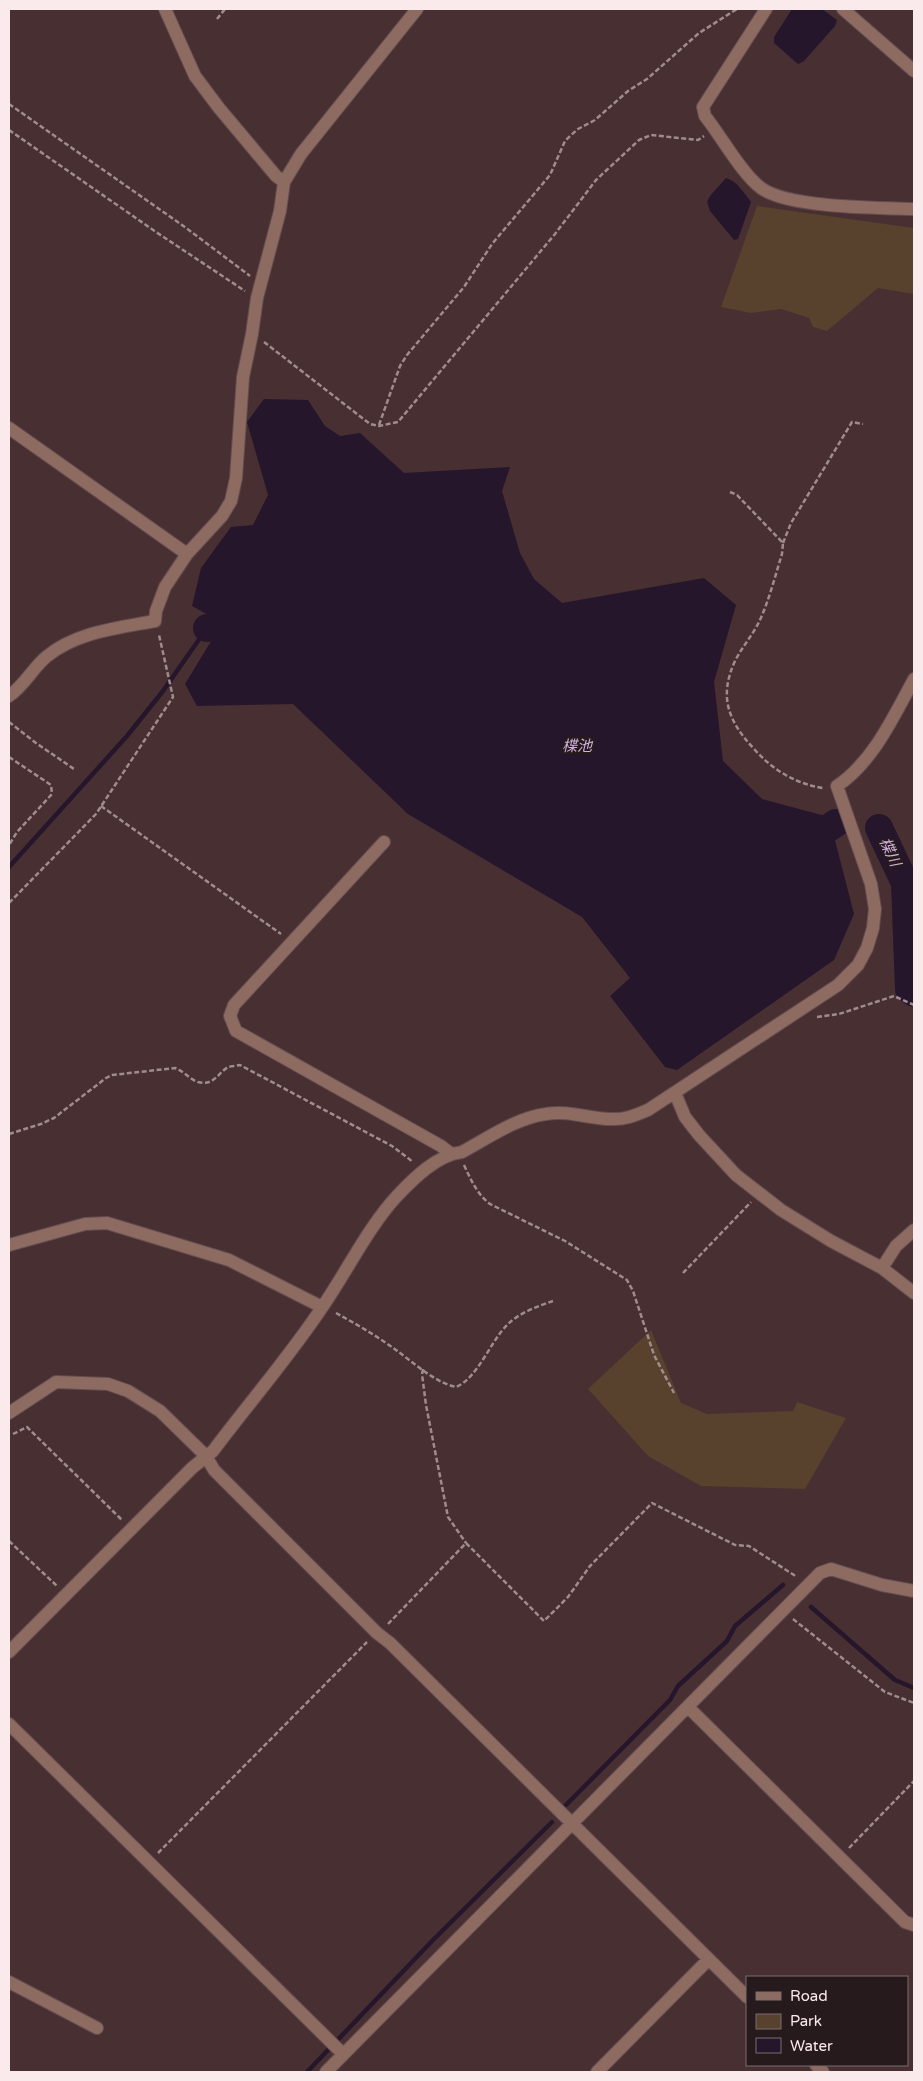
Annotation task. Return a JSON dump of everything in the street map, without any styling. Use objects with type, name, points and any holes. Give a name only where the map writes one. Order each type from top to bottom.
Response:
[{"type":"street","points":[[165,9],[195,76],[238,131],[276,176],[284,182]]},
{"type":"street","points":[[9,696],[44,659],[56,649],[72,640],[156,621],[156,611],[165,587],[187,554],[222,516],[231,501],[236,478],[243,376],[257,298],[280,211],[284,182],[301,154],[417,9]]},
{"type":"street","points":[[766,9],[703,107],[705,116],[753,181],[772,195],[786,199],[860,208],[914,209]]},
{"type":"street","points":[[843,9],[914,71]]},
{"type":"street","points":[[9,428],[187,554]]},
{"type":"street","points":[[9,1652],[192,1468],[213,1451],[322,1307],[381,1216],[397,1196],[424,1171],[454,1153],[526,1118],[547,1114],[574,1113],[611,1119],[630,1118],[648,1110],[838,985],[858,965],[873,928],[875,909],[871,884],[837,786],[860,766],[874,747],[914,680]]},
{"type":"street","points":[[384,842],[234,1006],[230,1016],[236,1031],[454,1153]]},
{"type":"street","points":[[675,1093],[685,1117],[736,1175],[781,1210],[831,1241],[882,1268],[914,1292]]},
{"type":"street","points":[[9,1245],[85,1224],[107,1223],[229,1260],[322,1307]]},
{"type":"street","points":[[882,1268],[896,1246],[914,1230]]},
{"type":"street","points":[[9,1413],[56,1382],[108,1384],[128,1391],[153,1406],[206,1456],[214,1470],[377,1633],[746,1996]]},
{"type":"street","points":[[326,2072],[335,2046],[572,1824],[784,1612],[820,1573],[831,1569],[882,1585],[914,1591]]},
{"type":"street","points":[[688,1707],[905,1922],[914,1925]]},
{"type":"street","points":[[9,1724],[335,2046]]},
{"type":"street","points":[[597,2072],[708,1960]]},
{"type":"street","points":[[9,1982],[97,2028]]},
{"type":"path","points":[[217,20],[225,9]]},
{"type":"path","points":[[379,426],[400,366],[407,355],[464,287],[492,244],[550,175],[565,141],[578,129],[595,120],[628,91],[647,79],[699,33],[737,9]]},
{"type":"path","points":[[9,104],[182,225],[262,284]]},
{"type":"path","points":[[252,334],[273,348],[370,424],[379,426],[398,422],[555,234],[596,180],[639,140],[651,135],[662,135],[698,140],[713,126]]},
{"type":"path","points":[[9,130],[156,232],[257,298]]},
{"type":"path","points":[[837,786],[824,789],[808,786],[778,770],[760,755],[737,729],[727,705],[726,695],[730,675],[736,660],[760,619],[791,523],[852,422],[863,424]]},
{"type":"path","points":[[730,492],[737,495],[783,543]]},
{"type":"path","points":[[9,903],[96,814],[173,697],[156,621]]},
{"type":"path","points":[[9,722],[36,744],[74,768]]},
{"type":"path","points":[[9,757],[51,785],[52,794],[17,832],[9,844]]},
{"type":"path","points":[[101,806],[293,942]]},
{"type":"path","points":[[794,1015],[799,1019],[839,1014],[894,996],[914,1006]]},
{"type":"path","points":[[9,1134],[42,1124],[54,1118],[112,1075],[175,1068],[181,1070],[192,1080],[208,1083],[216,1080],[228,1067],[240,1065],[392,1146],[424,1171]]},
{"type":"path","points":[[454,1153],[475,1188],[490,1204],[566,1242],[627,1280],[633,1291],[654,1355],[674,1393]]},
{"type":"path","points":[[683,1273],[737,1219],[759,1193]]},
{"type":"path","points":[[322,1307],[330,1309],[359,1326],[423,1369],[449,1385],[456,1387],[467,1381],[507,1324],[523,1314],[553,1301]]},
{"type":"path","points":[[423,1369],[426,1405],[448,1517],[466,1543],[544,1621],[568,1597],[590,1566],[652,1503],[735,1545],[749,1546],[786,1569],[808,1586]]},
{"type":"path","points":[[13,1434],[27,1426],[131,1529]]},
{"type":"path","points":[[9,1541],[66,1594]]},
{"type":"path","points":[[149,1863],[387,1625],[466,1543]]},
{"type":"path","points":[[784,1612],[885,1692],[914,1703]]},
{"type":"path","points":[[840,1857],[914,1781]]},
{"type":"green space","points":[[757,206],[914,228],[914,294],[878,288],[827,331],[813,327],[809,318],[781,309],[751,313],[721,307]]},
{"type":"green space","points":[[651,1330],[681,1403],[707,1414],[793,1411],[797,1402],[846,1418],[805,1489],[701,1486],[648,1456],[588,1389]]},
{"type":"water","points":[[792,9],[822,9],[837,20],[835,26],[804,61],[798,64],[774,43],[774,37]]},
{"type":"water","points":[[726,178],[737,184],[751,202],[738,239],[734,240],[710,211],[707,202]]},
{"type":"water","name":"楪池","points":[[264,399],[308,400],[325,426],[340,436],[360,433],[404,473],[510,467],[502,491],[520,553],[534,579],[562,603],[704,578],[736,605],[714,682],[723,761],[762,799],[829,817],[854,914],[834,960],[677,1070],[665,1067],[610,996],[630,978],[582,917],[408,814],[293,704],[197,706],[185,684],[216,633],[216,619],[192,606],[201,568],[231,527],[253,525],[268,495],[247,422]]},
{"type":"waterway","name":"楪池","points":[[207,628],[252,620]]},
{"type":"waterway","points":[[9,867],[127,736],[163,691],[207,628]]},
{"type":"waterway","name":"楪池","points":[[800,847],[836,823]]},
{"type":"waterway","name":"楪川","points":[[879,828],[905,883],[909,989],[914,993]]},
{"type":"waterway","points":[[566,1805],[670,1700],[678,1686],[727,1641],[735,1626],[783,1585]]},
{"type":"waterway","points":[[811,1607],[895,1680],[914,1688]]},
{"type":"waterway","points":[[307,2072],[432,1941],[552,1822]]}]
